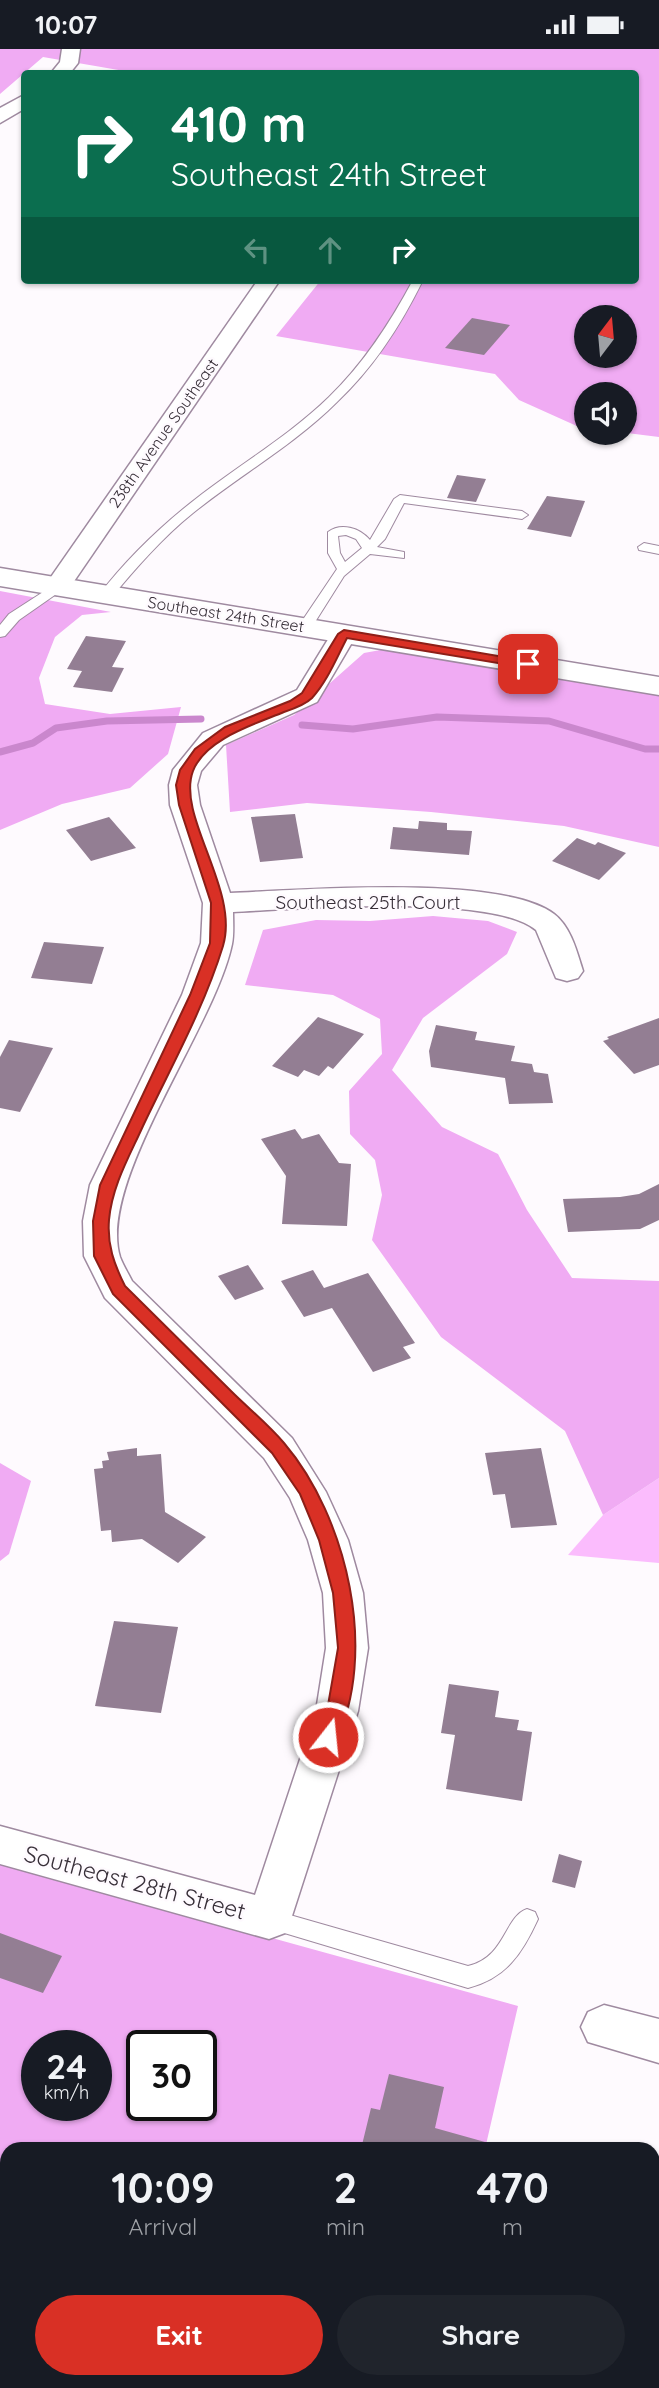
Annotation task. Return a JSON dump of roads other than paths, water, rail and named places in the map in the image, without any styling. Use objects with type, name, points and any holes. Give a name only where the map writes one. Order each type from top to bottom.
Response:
[{"type":"street","points":[[63,70],[69,63],[71,49]]},
{"type":"street","points":[[0,117],[21,103]]},
{"type":"street","name":"238th Avenue Southeast","points":[[57,587],[266,284]]},
{"type":"street","name":"Southeast 24th Street","points":[[0,577],[659,686]]},
{"type":"street","points":[[269,1919],[337,1711],[347,1648],[342,1593],[328,1540],[307,1492],[278,1448],[118,1289],[102,1256],[101,1221],[107,1185],[212,962],[217,943],[218,903],[186,805],[183,785],[187,770],[199,752],[213,739],[307,696],[344,634]]},
{"type":"street","name":"Southeast 25th Court","points":[[218,903],[420,899],[497,904],[519,909],[547,924],[555,935],[567,971]]},
{"type":"street","name":"Southeast 28th Street","points":[[0,1845],[269,1919]]},
{"type":"street","points":[[604,2027],[659,2041]]},
{"type":"lane","points":[[106,595],[127,568],[186,512],[332,400],[359,372],[404,307],[416,284]]},
{"type":"lane","points":[[305,627],[344,570],[379,539],[400,499],[522,515]]},
{"type":"lane","points":[[344,570],[332,546],[332,535],[335,532],[342,530],[358,534],[366,540],[369,550]]},
{"type":"lane","points":[[644,547],[659,550]]},
{"type":"lane","points":[[369,550],[399,555]]},
{"type":"lane","points":[[0,633],[14,617],[57,587]]},
{"type":"lane","points":[[269,1919],[468,1977],[486,1974],[510,1951],[527,1919]]},
{"type":"waterway","points":[[302,725],[353,729],[437,717],[549,721],[645,749],[659,749]]},
{"type":"waterway","points":[[0,752],[33,743],[56,728],[107,721],[201,719]]}]
